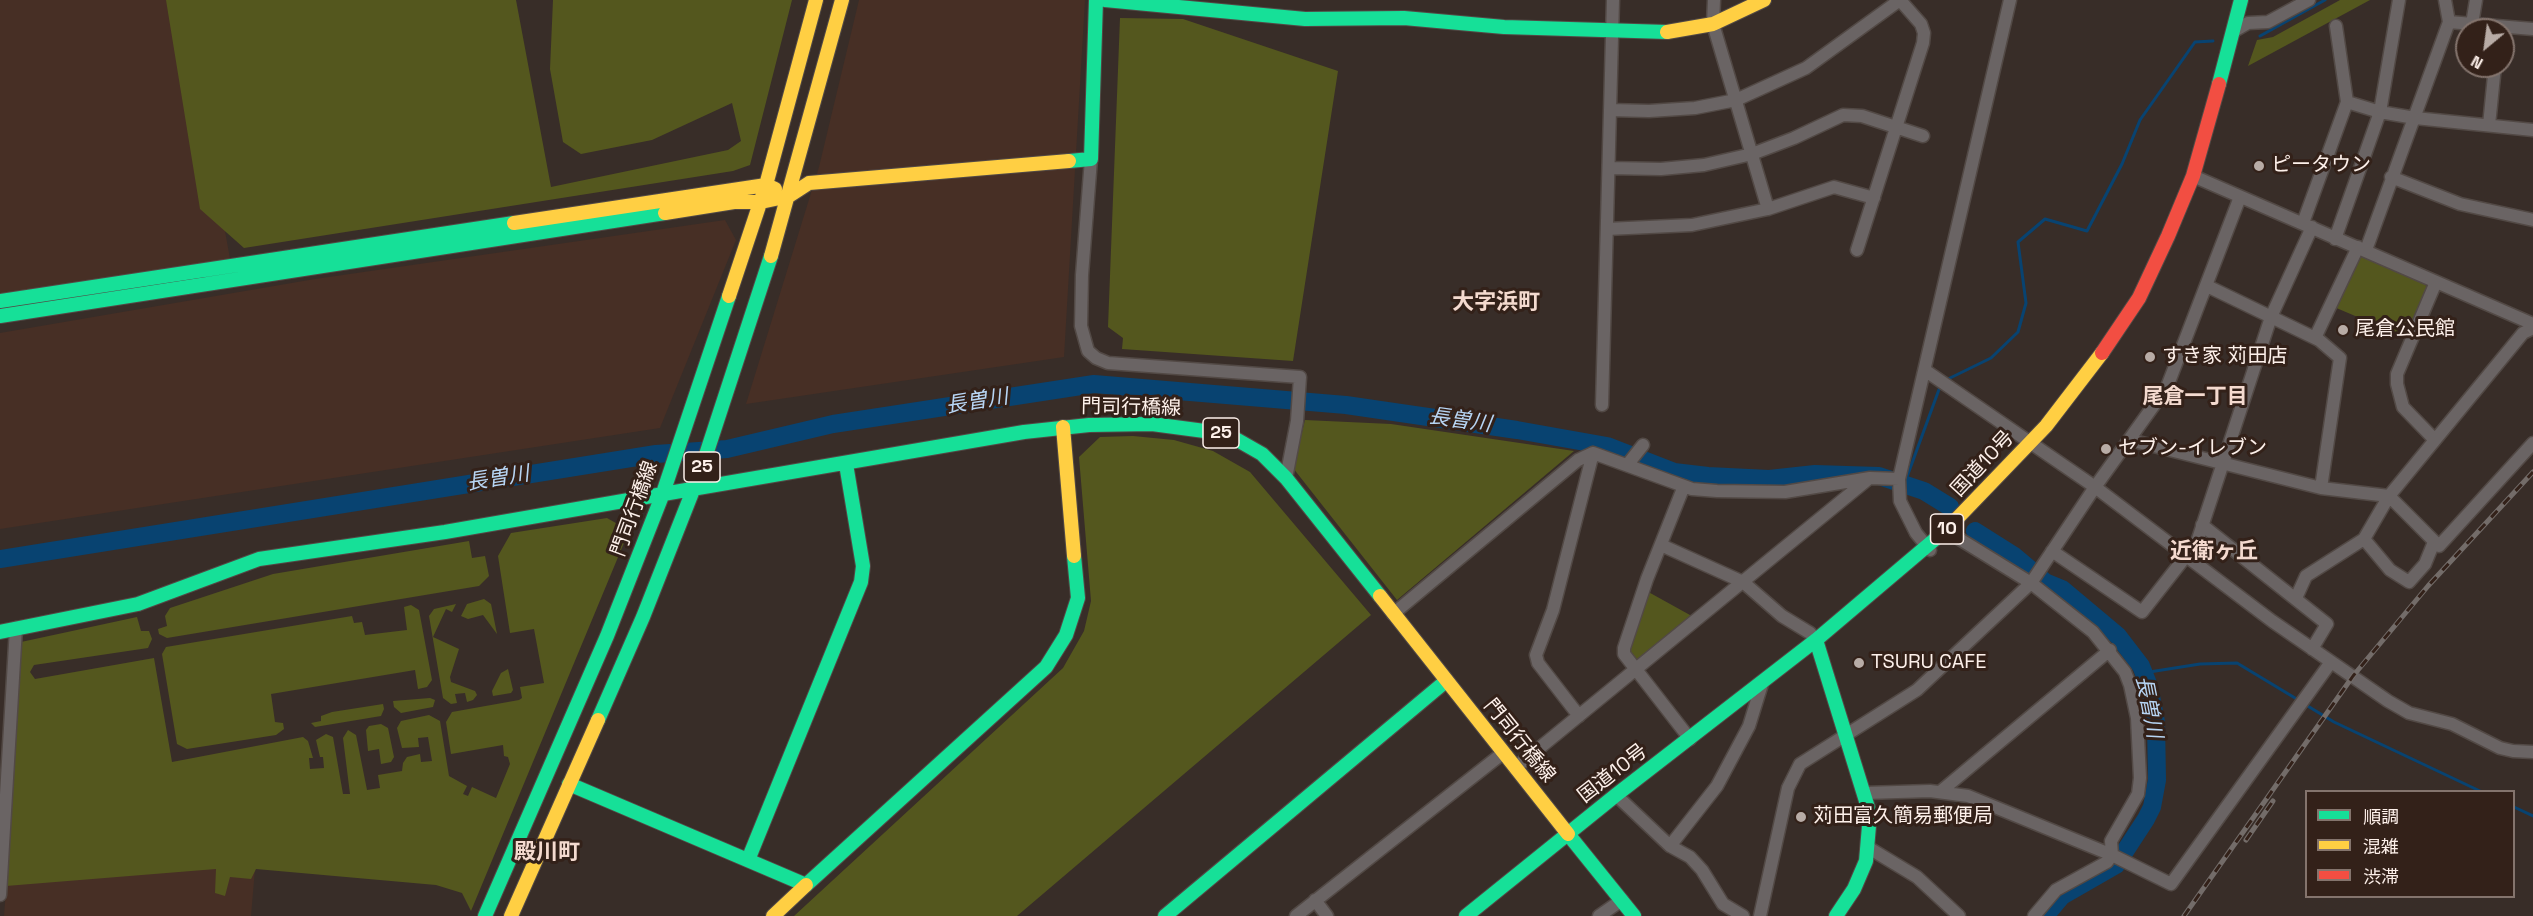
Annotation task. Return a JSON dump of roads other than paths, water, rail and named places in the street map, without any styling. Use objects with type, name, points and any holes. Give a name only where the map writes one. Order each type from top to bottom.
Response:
[{"type":"main road","name":"門司行橋線","points":[[485,916],[607,636],[662,496],[761,202],[816,0]]},
{"type":"main road","name":"25","points":[[511,916],[643,617],[738,363],[789,196],[842,0]]},
{"type":"main road","points":[[0,316],[734,202],[761,202],[789,196],[809,183],[1091,159],[1096,0]]},
{"type":"main road","points":[[1105,0],[1305,19],[1404,18],[1612,32],[1675,32],[1713,24],[1764,0]]},
{"type":"main road","name":"国道10号","points":[[1466,916],[1568,834],[1619,800],[1758,697],[1949,532],[1985,506],[2035,446],[2086,396],[2142,313],[2182,235],[2241,0]]},
{"type":"main road","name":"国道10号","points":[[2197,178],[2218,133],[2253,0]]},
{"type":"main road","points":[[0,301],[766,185],[789,196]]},
{"type":"main road","name":"門司行橋線","points":[[8,630],[138,604],[259,560],[445,532],[612,502],[662,496],[969,440],[1064,427],[1152,424],[1216,432],[1236,439],[1262,454],[1287,478],[1393,615],[1634,916]]},
{"type":"main road","points":[[773,916],[1046,667],[1057,651],[1066,635],[1078,598],[1064,427]]},
{"type":"main road","points":[[748,860],[855,602],[861,582],[863,566],[846,464]]},
{"type":"main road","points":[[1818,644],[1865,793],[1869,814],[1869,848],[1854,889],[1836,916]]},
{"type":"main road","name":"国道10号","points":[[1486,916],[1577,845],[1619,800],[1689,739],[1764,679],[1818,644]]},
{"type":"main road","points":[[1165,916],[1446,681]]},
{"type":"main road","points":[[569,784],[806,885]]},
{"type":"street","points":[[1602,405],[1613,0]]},
{"type":"street","points":[[1713,0],[1713,24],[1768,209]]},
{"type":"street","points":[[1610,110],[1649,111],[1695,108],[1736,100],[1806,68],[1900,0],[1921,24],[1924,33],[1898,127],[1857,250]]},
{"type":"street","points":[[1930,550],[1916,533],[1900,501],[1899,479],[1926,371],[2010,0]]},
{"type":"street","points":[[2233,32],[2248,22],[2268,22],[2308,0]]},
{"type":"street","points":[[2335,239],[2380,112],[2399,0]]},
{"type":"street","points":[[2315,338],[2362,249],[2415,118],[2449,22],[2445,0]]},
{"type":"street","points":[[2473,18],[2476,0]]},
{"type":"street","points":[[2449,22],[2455,23]]},
{"type":"street","points":[[2052,550],[2142,612],[2197,542],[2271,317],[2307,225],[2347,102],[2336,26]]},
{"type":"street","points":[[2515,28],[2533,29]]},
{"type":"street","points":[[2489,125],[2494,78]]},
{"type":"street","points":[[2347,102],[2380,112],[2415,118],[2533,130]]},
{"type":"street","points":[[1609,168],[1661,169],[1704,165],[1752,154],[1794,138],[1843,115],[1862,116],[1923,136]]},
{"type":"street","points":[[1091,159],[1082,275],[1082,326],[1088,351],[1096,358],[1108,363],[1300,377],[1297,421],[1287,478]]},
{"type":"street","points":[[2391,177],[2460,204],[2533,220]]},
{"type":"street","points":[[2197,178],[2533,326]]},
{"type":"street","points":[[1607,230],[1692,225],[1768,209],[1834,187],[1874,198]]},
{"type":"street","points":[[1760,916],[1793,774],[1800,764],[1917,690],[2031,583],[2095,487],[2167,387],[2240,197]]},
{"type":"street","points":[[2435,440],[2403,407],[2397,374],[2436,282]]},
{"type":"street","points":[[2207,286],[2315,338],[2340,358],[2321,488]]},
{"type":"street","points":[[2296,598],[2306,576],[2364,538],[2389,496],[2523,333],[2533,326]]},
{"type":"street","points":[[1926,371],[2095,487],[2184,557],[2312,649],[2409,713],[2452,724],[2500,748],[2533,752]]},
{"type":"street","points":[[2130,440],[2321,488],[2389,496],[2439,546],[2533,443]]},
{"type":"street","points":[[1630,462],[1643,445]]},
{"type":"street","points":[[1393,615],[1578,460],[1593,453],[1630,462],[1684,486],[1717,491],[1785,492],[1870,478],[1899,479]]},
{"type":"street","points":[[1579,716],[1538,663],[1536,655],[1553,610],[1593,453]]},
{"type":"street","points":[[1515,768],[1870,478]]},
{"type":"street","points":[[1684,486],[1660,545],[1624,648],[1624,654],[1689,739]]},
{"type":"street","points":[[2202,525],[2327,624],[2312,649]]},
{"type":"street","points":[[1949,532],[2031,583],[2093,632],[2110,650],[2125,672],[2130,685],[2137,718],[2140,778],[2138,794],[2111,841],[2112,855],[2107,862],[2056,890],[2034,916]]},
{"type":"street","points":[[2364,538],[2390,570],[2409,582],[2425,564],[2434,542]]},
{"type":"street","points":[[1660,545],[1743,582],[1782,616],[1810,633],[1818,644]]},
{"type":"street","points":[[0,895],[8,630]]},
{"type":"street","points":[[1940,792],[2110,650]]},
{"type":"street","points":[[1865,793],[1940,792],[1968,796],[2112,855],[2171,884],[2331,662]]},
{"type":"street","points":[[1670,846],[1717,786],[1749,726],[1764,679]]},
{"type":"street","points":[[1296,916],[1503,753]]},
{"type":"street","points":[[1619,800],[1670,846],[1690,857],[1702,870],[1723,904],[1743,916]]},
{"type":"street","points":[[1869,848],[1917,877],[1959,916]]},
{"type":"street","points":[[1315,900],[1328,916]]},
{"type":"street","points":[[1599,916],[1622,900]]},
{"type":"waterway","points":[[2260,36],[2325,0]]},
{"type":"waterway","points":[[1946,380],[1991,358],[2018,332],[2026,303],[2018,242],[2045,219],[2087,231],[2122,164],[2140,120],[2195,42],[2213,41]]},
{"type":"waterway","name":"長曽川","points":[[0,559],[656,454],[727,449],[833,424],[1094,384],[1346,405],[1517,430],[1607,446],[1674,472],[1708,476],[1769,479],[1815,474],[1879,476],[1924,491],[1950,507]]},
{"type":"waterway","points":[[1904,485],[1941,384]]},
{"type":"waterway","name":"長曽川","points":[[1975,531],[2013,555],[2045,582],[2062,589],[2118,636],[2141,666],[2149,686],[2156,722],[2157,780],[2152,807],[2146,819],[2116,865],[2062,896],[2045,916]]},
{"type":"waterway","points":[[2143,673],[2200,664],[2237,663],[2300,701]]},
{"type":"waterway","points":[[2306,705],[2334,722],[2478,790]]},
{"type":"waterway","points":[[2515,807],[2533,816]]},
{"type":"railway","points":[[2184,916],[2353,676],[2428,586],[2533,472]]},
{"type":"railway","points":[[2246,840],[2273,801]]},
{"type":"place","name":"ピータウン","points":[[2259,166]]},
{"type":"place","name":"尾倉公民館","points":[[2343,330]]},
{"type":"place","name":"すき家 苅田店","points":[[2150,357]]},
{"type":"place","name":"セブン-イレブン","points":[[2106,449]]},
{"type":"place","name":"TSURU CAFE","points":[[1859,663]]},
{"type":"place","name":"苅田富久簡易郵便局","points":[[1801,817]]},
{"type":"district","name":"大字浜町","points":[[1496,303]]},
{"type":"district","name":"尾倉一丁目","points":[[2195,397]]},
{"type":"district","name":"近衛ヶ丘","points":[[2214,552]]},
{"type":"district","name":"殿川町","points":[[547,853]]}]
